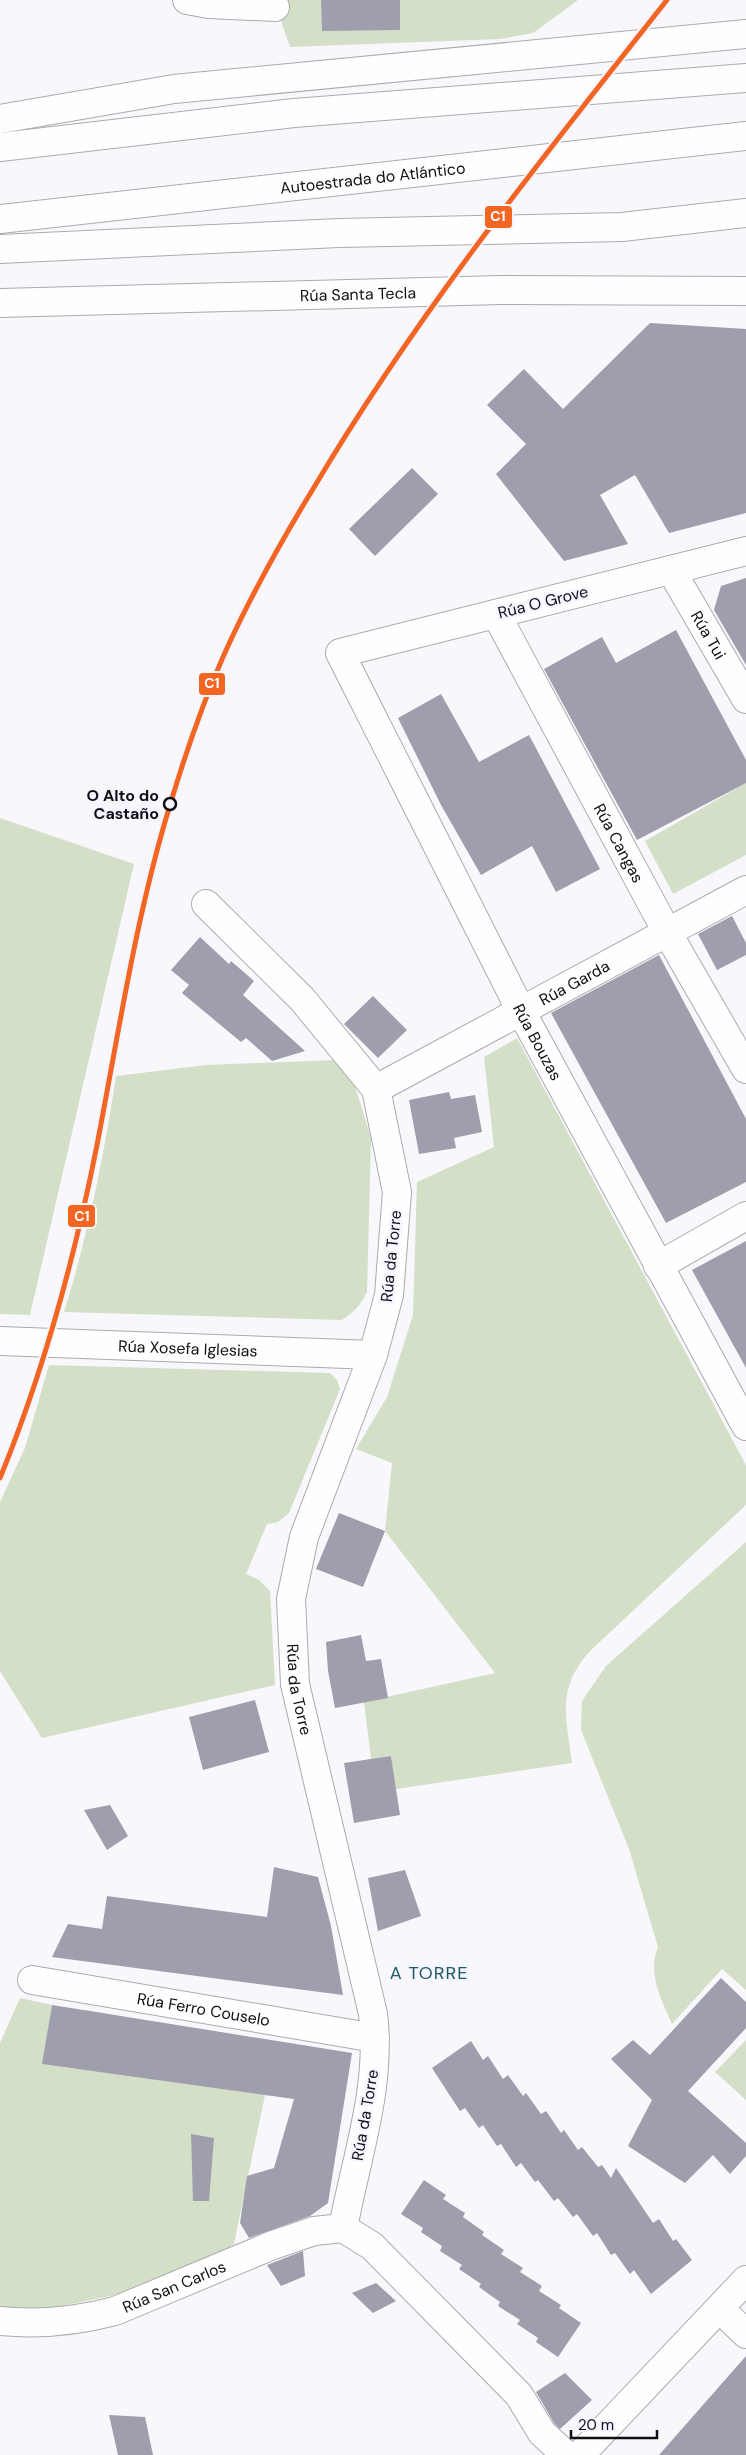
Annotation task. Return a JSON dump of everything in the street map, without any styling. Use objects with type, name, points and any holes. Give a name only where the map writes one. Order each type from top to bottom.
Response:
[{"type":"main road","points":[[198,2],[266,7]]},
{"type":"main road","points":[[0,119],[174,89],[746,34]]},
{"type":"main road","points":[[0,147],[294,113],[746,78]]},
{"type":"main road","name":"Autoestrada do Atlántico","points":[[0,218],[746,136]]},
{"type":"main road","points":[[0,249],[339,233],[622,228],[746,213]]},
{"type":"main road","name":"Rúa Santa Tecla","points":[[0,303],[501,290],[746,291]]},
{"type":"main road","name":"Rúa O Grove","points":[[340,653],[746,551]]},
{"type":"main road","name":"Rúa Tui","points":[[671,570],[746,699]]},
{"type":"main road","name":"Rúa Cangas","points":[[496,614],[667,932],[746,1069]]},
{"type":"main road","name":"Rúa Bouzas","points":[[340,653],[521,1011],[746,1426]]},
{"type":"main road","name":"Rúa Garda","points":[[376,1089],[746,890]]},
{"type":"main road","name":"Rúa da Torre","points":[[206,904],[302,999],[376,1089],[398,1192],[390,1295],[374,1355],[304,1537],[291,1598],[295,1684],[373,2014],[375,2038],[374,2079],[343,2228]]},
{"type":"main road","points":[[658,1266],[746,1216]]},
{"type":"main road","name":"Rúa Xosefa Iglesias","points":[[0,1341],[374,1355]]},
{"type":"main road","name":"Rúa Ferro Couselo","points":[[32,1980],[375,2038]]},
{"type":"main road","points":[[343,2228],[372,2246],[519,2395],[542,2433],[566,2455]]},
{"type":"main road","name":"Rúa San Carlos","points":[[0,2321],[43,2323],[91,2317],[115,2311],[273,2245],[314,2230],[343,2228]]},
{"type":"main road","points":[[580,2455],[746,2280]]},
{"type":"main road","points":[[720,2309],[746,2334]]},
{"type":"green space","points":[[274,0],[578,0],[533,33],[500,39],[290,47]]},
{"type":"green space","points":[[746,783],[746,855],[673,894],[645,841]]},
{"type":"green space","points":[[0,818],[134,864],[30,1315],[0,1314]]},
{"type":"green space","points":[[517,1038],[746,1465],[746,1505],[591,1650],[580,1664],[572,1677],[566,1703],[572,1763],[396,1789],[391,1756],[371,1759],[364,1702],[495,1673],[385,1531],[392,1463],[356,1449],[387,1397],[413,1315],[417,1182],[494,1147],[484,1057]]},
{"type":"green space","points":[[336,1060],[354,1083],[371,1138],[367,1292],[354,1311],[342,1320],[64,1312],[81,1254],[94,1195],[116,1076],[206,1065]]},
{"type":"green space","points":[[49,1365],[330,1373],[337,1380],[340,1389],[289,1513],[278,1522],[267,1524],[246,1574],[259,1580],[270,1591],[275,1685],[42,1738],[0,1671],[0,1502],[25,1448]]},
{"type":"green space","points":[[746,1542],[746,1990],[722,1969],[672,2024],[657,1986],[654,1966],[658,1947],[629,1849],[581,1730],[582,1701],[606,1666]]},
{"type":"green space","points":[[20,1998],[52,2005],[43,2064],[76,2069],[86,2010],[120,2016],[111,2072],[265,2095],[234,2244],[191,2269],[138,2290],[48,2309],[0,2307],[0,2043]]},
{"type":"green space","points":[[746,2040],[746,2100],[715,2072]]},
{"type":"building","points":[[321,0],[400,0],[400,30],[322,31]]},
{"type":"building","points":[[650,323],[746,329],[746,513],[669,533],[635,475],[600,495],[628,544],[564,561],[496,474],[526,444],[487,405],[524,369],[563,409]]},
{"type":"building","points":[[412,468],[438,494],[375,556],[349,529]]},
{"type":"building","points":[[746,578],[746,665],[714,610],[721,586]]},
{"type":"building","points":[[676,630],[746,760],[746,783],[637,840],[544,669],[602,637],[616,663]]},
{"type":"building","points":[[441,694],[479,762],[529,735],[600,869],[556,892],[532,846],[481,875],[441,805],[398,718]]},
{"type":"building","points":[[732,916],[746,943],[746,955],[717,970],[698,934]]},
{"type":"building","points":[[200,937],[229,964],[231,961],[254,981],[243,995],[305,1051],[272,1061],[246,1038],[241,1042],[182,993],[189,985],[171,970]]},
{"type":"building","points":[[659,955],[746,1119],[746,1182],[666,1223],[551,1013]]},
{"type":"building","points":[[373,996],[407,1030],[378,1058],[344,1024]]},
{"type":"building","points":[[449,1092],[451,1099],[475,1095],[482,1132],[454,1138],[456,1148],[419,1154],[409,1100]]},
{"type":"building","points":[[746,1241],[746,1368],[692,1270]]},
{"type":"building","points":[[339,1513],[385,1531],[363,1587],[316,1569]]},
{"type":"building","points":[[361,1635],[366,1661],[381,1659],[388,1698],[335,1708],[328,1671],[326,1642]]},
{"type":"building","points":[[255,1700],[269,1752],[203,1770],[189,1717]]},
{"type":"building","points":[[391,1756],[400,1815],[354,1823],[344,1763]]},
{"type":"building","points":[[110,1805],[128,1836],[107,1850],[84,1810]]},
{"type":"building","points":[[274,1867],[318,1877],[331,1926],[343,1995],[52,1957],[68,1924],[102,1929],[107,1896],[267,1917]]},
{"type":"building","points":[[405,1870],[421,1916],[378,1931],[368,1878]]},
{"type":"building","points":[[721,1978],[746,2002],[746,2028],[688,2091],[746,2143],[746,2156],[730,2174],[713,2155],[685,2183],[628,2146],[652,2100],[611,2059],[633,2040],[650,2055]]},
{"type":"building","points":[[52,2005],[352,2053],[328,2203],[310,2216],[249,2238],[240,2223],[247,2176],[274,2168],[294,2099],[42,2064]]},
{"type":"building","points":[[471,2041],[483,2060],[488,2056],[503,2079],[508,2075],[523,2096],[526,2093],[541,2114],[546,2111],[561,2133],[564,2130],[578,2150],[582,2147],[598,2167],[602,2165],[611,2178],[616,2168],[653,2223],[659,2219],[673,2241],[676,2239],[692,2260],[651,2294],[634,2270],[630,2274],[615,2253],[611,2255],[597,2233],[593,2236],[577,2214],[573,2217],[558,2198],[554,2201],[538,2180],[535,2182],[521,2163],[516,2167],[501,2144],[497,2146],[483,2125],[479,2128],[465,2108],[460,2111],[432,2068]]},
{"type":"building","points":[[191,2134],[214,2138],[209,2201],[193,2201]]},
{"type":"building","points":[[424,2180],[446,2195],[443,2199],[465,2213],[463,2217],[484,2232],[482,2235],[504,2250],[501,2254],[523,2268],[520,2272],[542,2286],[539,2291],[561,2305],[559,2308],[581,2323],[558,2357],[536,2342],[538,2338],[517,2324],[520,2320],[498,2306],[500,2302],[479,2287],[481,2284],[459,2269],[462,2265],[440,2251],[442,2246],[421,2232],[423,2228],[401,2214]]},
{"type":"building","points":[[303,2251],[305,2276],[281,2286],[267,2265]]},
{"type":"building","points":[[376,2283],[396,2301],[373,2313],[352,2293]]},
{"type":"building","points":[[746,2356],[746,2455],[659,2455]]},
{"type":"building","points":[[565,2373],[592,2400],[560,2429],[554,2423],[536,2392]]},
{"type":"building","points":[[109,2415],[145,2417],[153,2455],[118,2455]]},
{"type":"transit line","name":"C1","points":[[0,1478],[44,1356],[79,1229],[138,931],[158,847],[188,749],[223,657],[254,593],[289,530],[394,361],[437,299],[527,178],[667,0]]},
{"type":"place","name":"O Alto do Castaño","points":[[170,804]]},
{"type":"district","name":"A TORRE","points":[[429,1973]]}]
